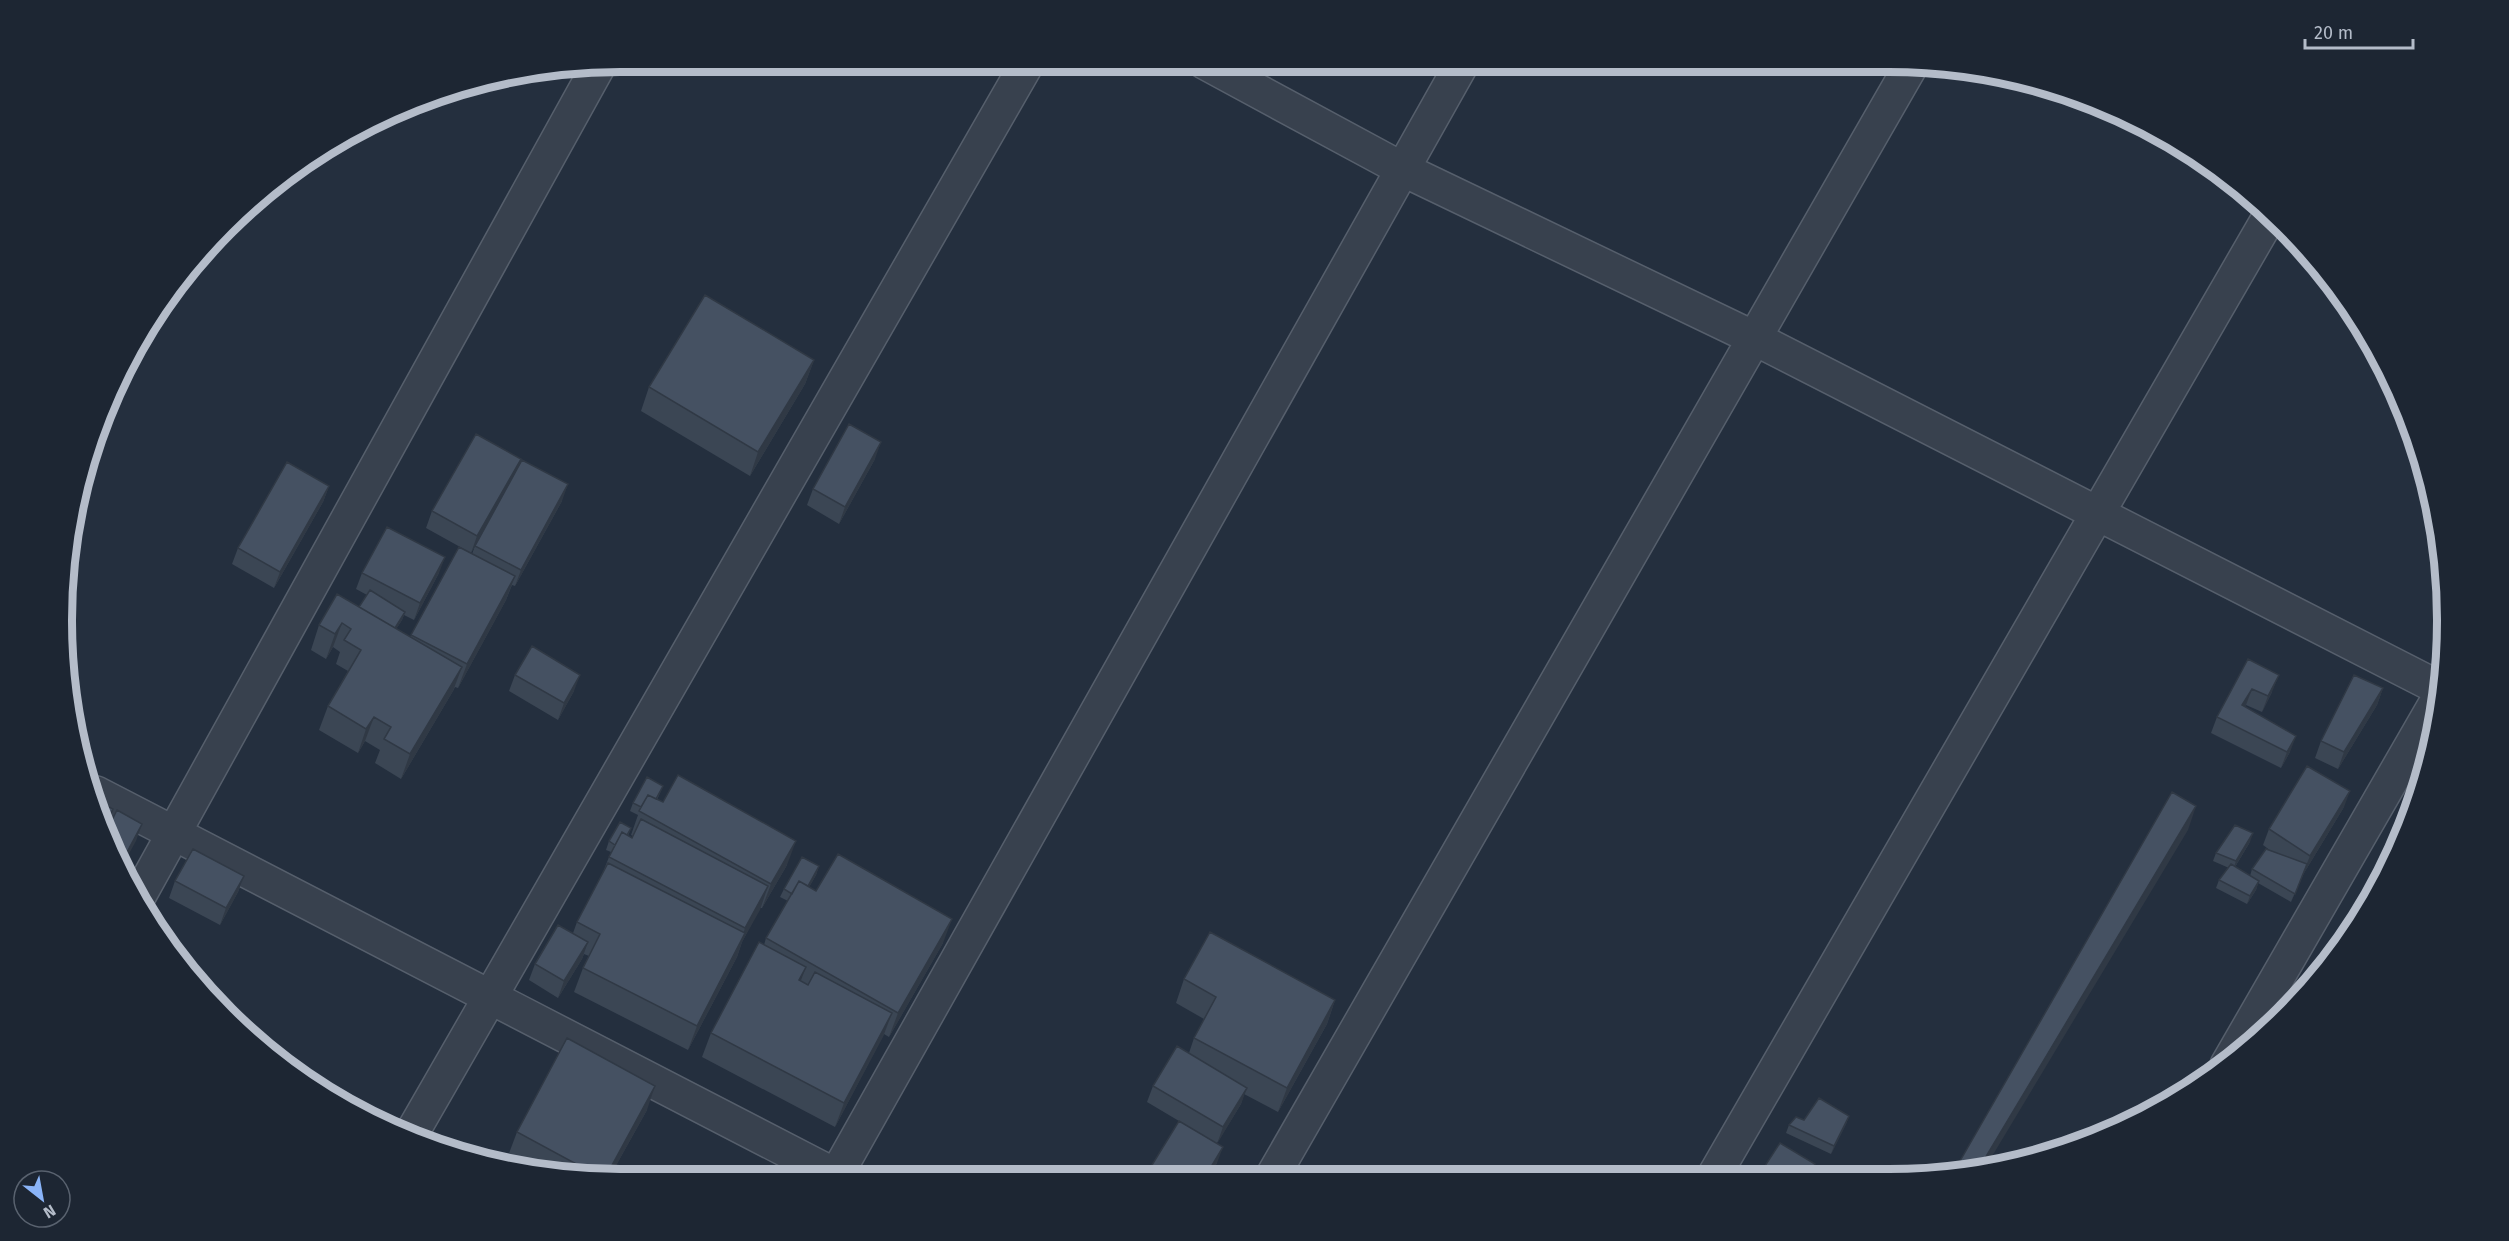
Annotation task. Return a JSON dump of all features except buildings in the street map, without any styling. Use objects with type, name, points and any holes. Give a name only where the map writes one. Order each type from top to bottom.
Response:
[{"type":"street","points":[[415,1128],[1022,72]]},
{"type":"street","points":[[1223,72],[1402,169],[1754,338],[2433,685]]},
{"type":"street","points":[[842,1169],[1457,72]]},
{"type":"street","points":[[142,890],[595,73]]},
{"type":"street","points":[[1277,1169],[1907,73]]},
{"type":"street","points":[[1718,1169],[2266,223]]},
{"type":"street","points":[[2241,1040],[2428,717]]},
{"type":"street","points":[[101,795],[492,995],[820,1169]]}]
